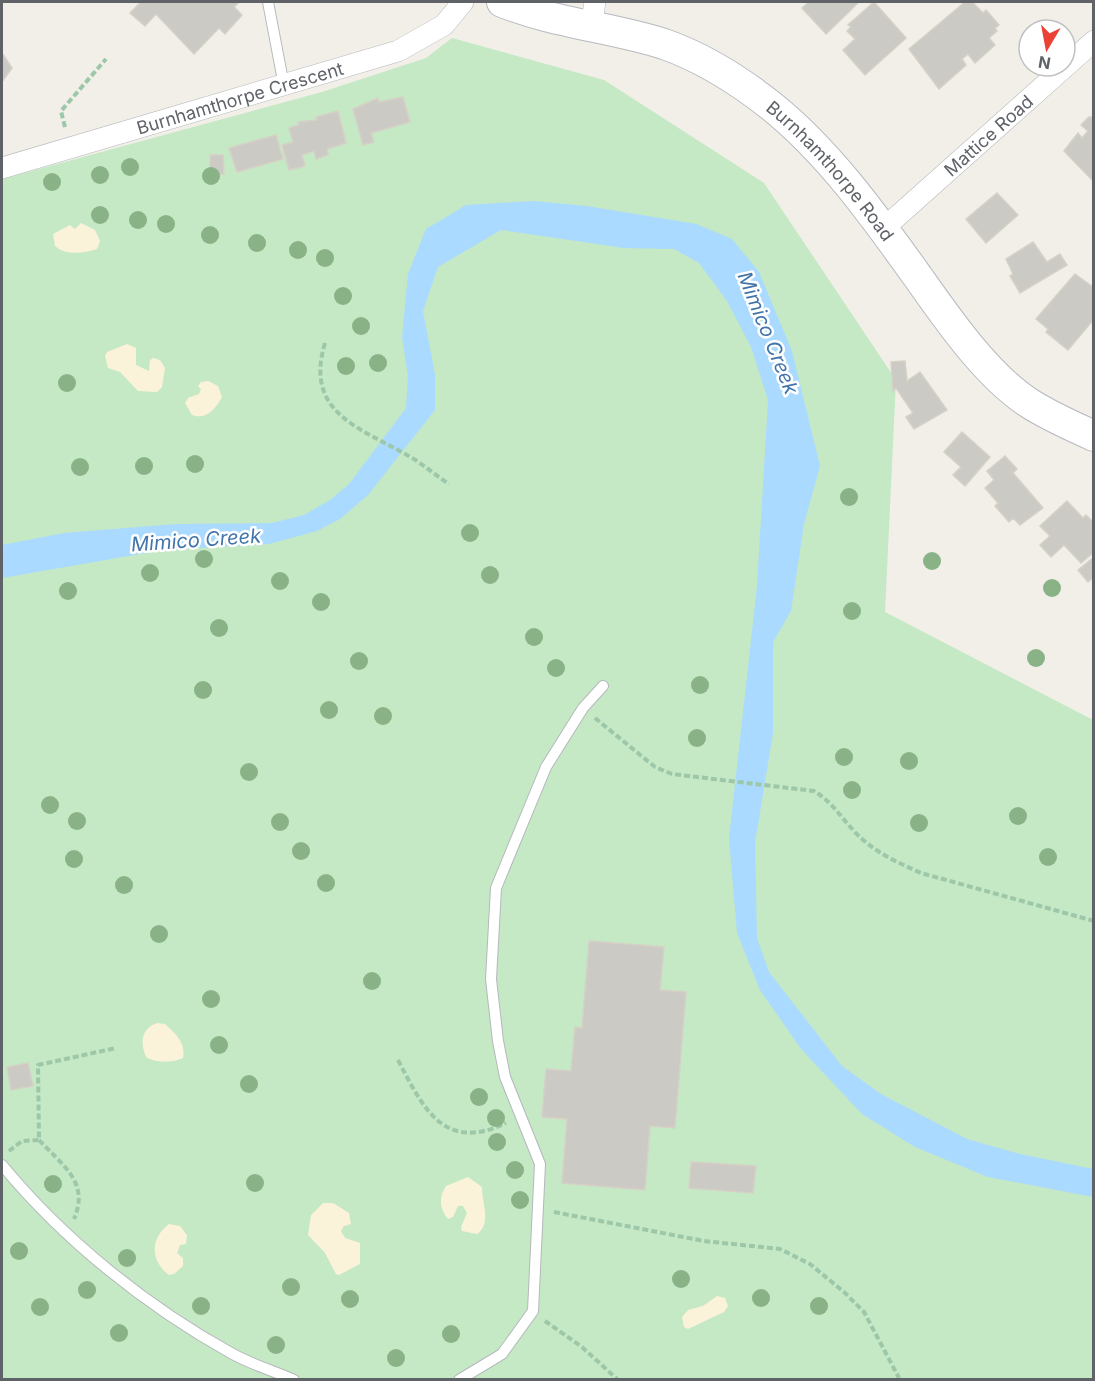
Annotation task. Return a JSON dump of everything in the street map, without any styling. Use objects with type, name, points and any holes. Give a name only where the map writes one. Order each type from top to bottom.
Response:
[{"type":"main road","name":"Burnhamthorpe Road","points":[[502,2],[557,20],[593,14],[695,56],[726,72],[772,107],[808,140],[883,229],[954,328],[990,368],[1027,402],[1094,436]]},
{"type":"street","name":"Burnhamthorpe Crescent","points":[[2,168],[398,51],[438,30],[463,2]]},
{"type":"street","name":"Mattice Road","points":[[883,229],[1094,41]]},
{"type":"lane","points":[[268,2],[284,86]]},
{"type":"lane","points":[[459,1380],[502,1354],[533,1311],[540,1164],[505,1077],[498,1041],[491,979],[496,888],[546,767],[583,708],[603,686]]},
{"type":"lane","points":[[2,1165],[29,1198],[93,1258],[232,1354],[294,1380]]},
{"type":"path","points":[[70,148],[61,111],[106,59]]},
{"type":"path","points":[[325,343],[320,370],[323,390],[333,411],[350,424],[410,456],[449,484]]},
{"type":"path","points":[[583,708],[655,767],[687,777],[789,786],[814,791],[828,799],[854,831],[871,847],[921,873],[1094,921]]},
{"type":"path","points":[[67,1234],[79,1203],[79,1189],[72,1174],[39,1140],[38,1065],[116,1048]]},
{"type":"path","points":[[398,1060],[423,1107],[446,1126],[468,1134],[487,1132],[521,1116]]},
{"type":"path","points":[[2,1157],[22,1141],[39,1140]]},
{"type":"path","points":[[537,1209],[704,1240],[780,1249],[810,1264],[864,1312],[899,1378]]},
{"type":"path","points":[[533,1311],[582,1347],[618,1380]]},
{"type":"green space","points":[[452,38],[604,80],[764,183],[896,380],[885,612],[1093,720],[1093,1379],[2,1379],[2,179],[322,92],[426,58]]},
{"type":"sand","points":[[81,223],[95,230],[100,241],[97,249],[70,252],[55,246],[53,234],[70,225],[75,229]]},
{"type":"sand","points":[[127,344],[136,348],[136,365],[149,371],[150,360],[153,358],[160,360],[165,368],[162,387],[157,392],[138,391],[120,372],[108,368],[105,356],[107,352]]},
{"type":"sand","points":[[208,381],[218,386],[222,397],[210,413],[202,416],[192,415],[185,403],[188,398],[199,394],[201,389],[198,386],[201,382]]},
{"type":"sand","points":[[157,1023],[165,1024],[179,1039],[183,1048],[183,1058],[164,1062],[146,1057],[143,1037],[148,1029]]},
{"type":"sand","points":[[468,1177],[482,1187],[485,1219],[482,1230],[477,1234],[462,1231],[461,1227],[467,1213],[463,1206],[458,1206],[453,1217],[448,1219],[441,1203],[446,1186]]},
{"type":"sand","points":[[323,1203],[333,1203],[349,1213],[351,1224],[344,1226],[341,1231],[345,1238],[360,1243],[360,1264],[339,1275],[336,1274],[325,1253],[308,1235],[311,1215]]},
{"type":"sand","points":[[169,1224],[180,1226],[187,1235],[186,1244],[180,1245],[177,1253],[183,1258],[183,1266],[174,1274],[169,1275],[158,1263],[155,1250],[158,1236]]},
{"type":"sand","points":[[717,1296],[725,1298],[728,1306],[724,1312],[688,1329],[684,1327],[682,1317],[688,1310],[703,1306]]},
{"type":"water","name":"Mimico Creek","points":[[533,201],[587,206],[696,224],[732,239],[759,272],[792,351],[820,466],[804,524],[791,611],[773,642],[773,733],[755,843],[757,938],[769,972],[842,1066],[881,1094],[967,1139],[1020,1154],[1093,1169],[1093,1197],[988,1177],[915,1147],[862,1114],[801,1049],[760,990],[737,933],[729,838],[757,586],[768,400],[751,347],[727,301],[699,263],[674,249],[624,248],[501,230],[438,267],[423,311],[435,375],[435,410],[368,495],[340,519],[317,531],[269,544],[163,550],[2,578],[2,545],[64,533],[176,524],[272,523],[304,515],[330,500],[349,484],[406,408],[408,376],[402,337],[408,274],[426,229],[466,205]]},
{"type":"building","points":[[141,2],[239,2],[234,7],[242,15],[225,34],[219,28],[194,54],[156,14],[145,26],[130,13]]},
{"type":"building","points":[[809,2],[859,2],[826,34],[802,8]]},
{"type":"building","points":[[874,2],[906,38],[865,75],[843,50],[855,39],[847,31],[851,27],[848,25]]},
{"type":"building","points":[[965,2],[972,2],[983,13],[986,10],[999,25],[995,28],[997,31],[989,38],[995,45],[975,63],[968,54],[962,59],[966,65],[939,89],[909,49]]},
{"type":"building","points":[[2,53],[12,68],[2,82]]},
{"type":"building","points":[[403,97],[410,122],[371,133],[374,142],[363,145],[353,109],[378,98],[379,102]]},
{"type":"building","points":[[338,111],[346,143],[327,149],[328,155],[316,159],[314,151],[302,155],[305,166],[289,170],[282,145],[293,142],[289,128],[299,125],[298,122],[317,120],[316,117]]},
{"type":"building","points":[[1089,117],[1094,117],[1094,182],[1064,151],[1078,133],[1082,138],[1088,131],[1081,125]]},
{"type":"building","points":[[276,135],[283,159],[237,172],[229,148]]},
{"type":"building","points":[[210,155],[223,155],[224,174],[210,175]]},
{"type":"building","points":[[997,193],[1018,215],[986,243],[966,219]]},
{"type":"building","points":[[1033,242],[1047,262],[1060,254],[1067,265],[1020,293],[1010,276],[1013,274],[1006,259]]},
{"type":"building","points":[[1075,274],[1094,288],[1094,319],[1068,350],[1046,332],[1048,329],[1036,319]]},
{"type":"building","points":[[905,361],[907,381],[920,372],[947,410],[914,429],[906,417],[913,413],[896,388],[893,391],[891,362]]},
{"type":"building","points":[[962,432],[990,457],[965,486],[953,475],[961,467],[944,452]]},
{"type":"building","points":[[1005,456],[1017,469],[1013,473],[1043,508],[1020,525],[1013,518],[1009,522],[995,506],[998,503],[985,488],[994,480],[987,471]]},
{"type":"building","points":[[1067,501],[1083,518],[1086,515],[1094,523],[1094,552],[1081,563],[1064,545],[1051,557],[1040,545],[1050,536],[1040,526]]},
{"type":"building","points":[[1094,557],[1094,577],[1088,582],[1078,570]]},
{"type":"building","points":[[589,941],[664,947],[660,990],[686,992],[675,1128],[650,1126],[645,1190],[562,1183],[567,1119],[542,1117],[546,1069],[571,1071],[575,1027],[582,1028]]},
{"type":"building","points":[[28,1063],[33,1086],[11,1090],[7,1067]]},
{"type":"building","points":[[691,1162],[756,1166],[753,1193],[689,1188]]}]
